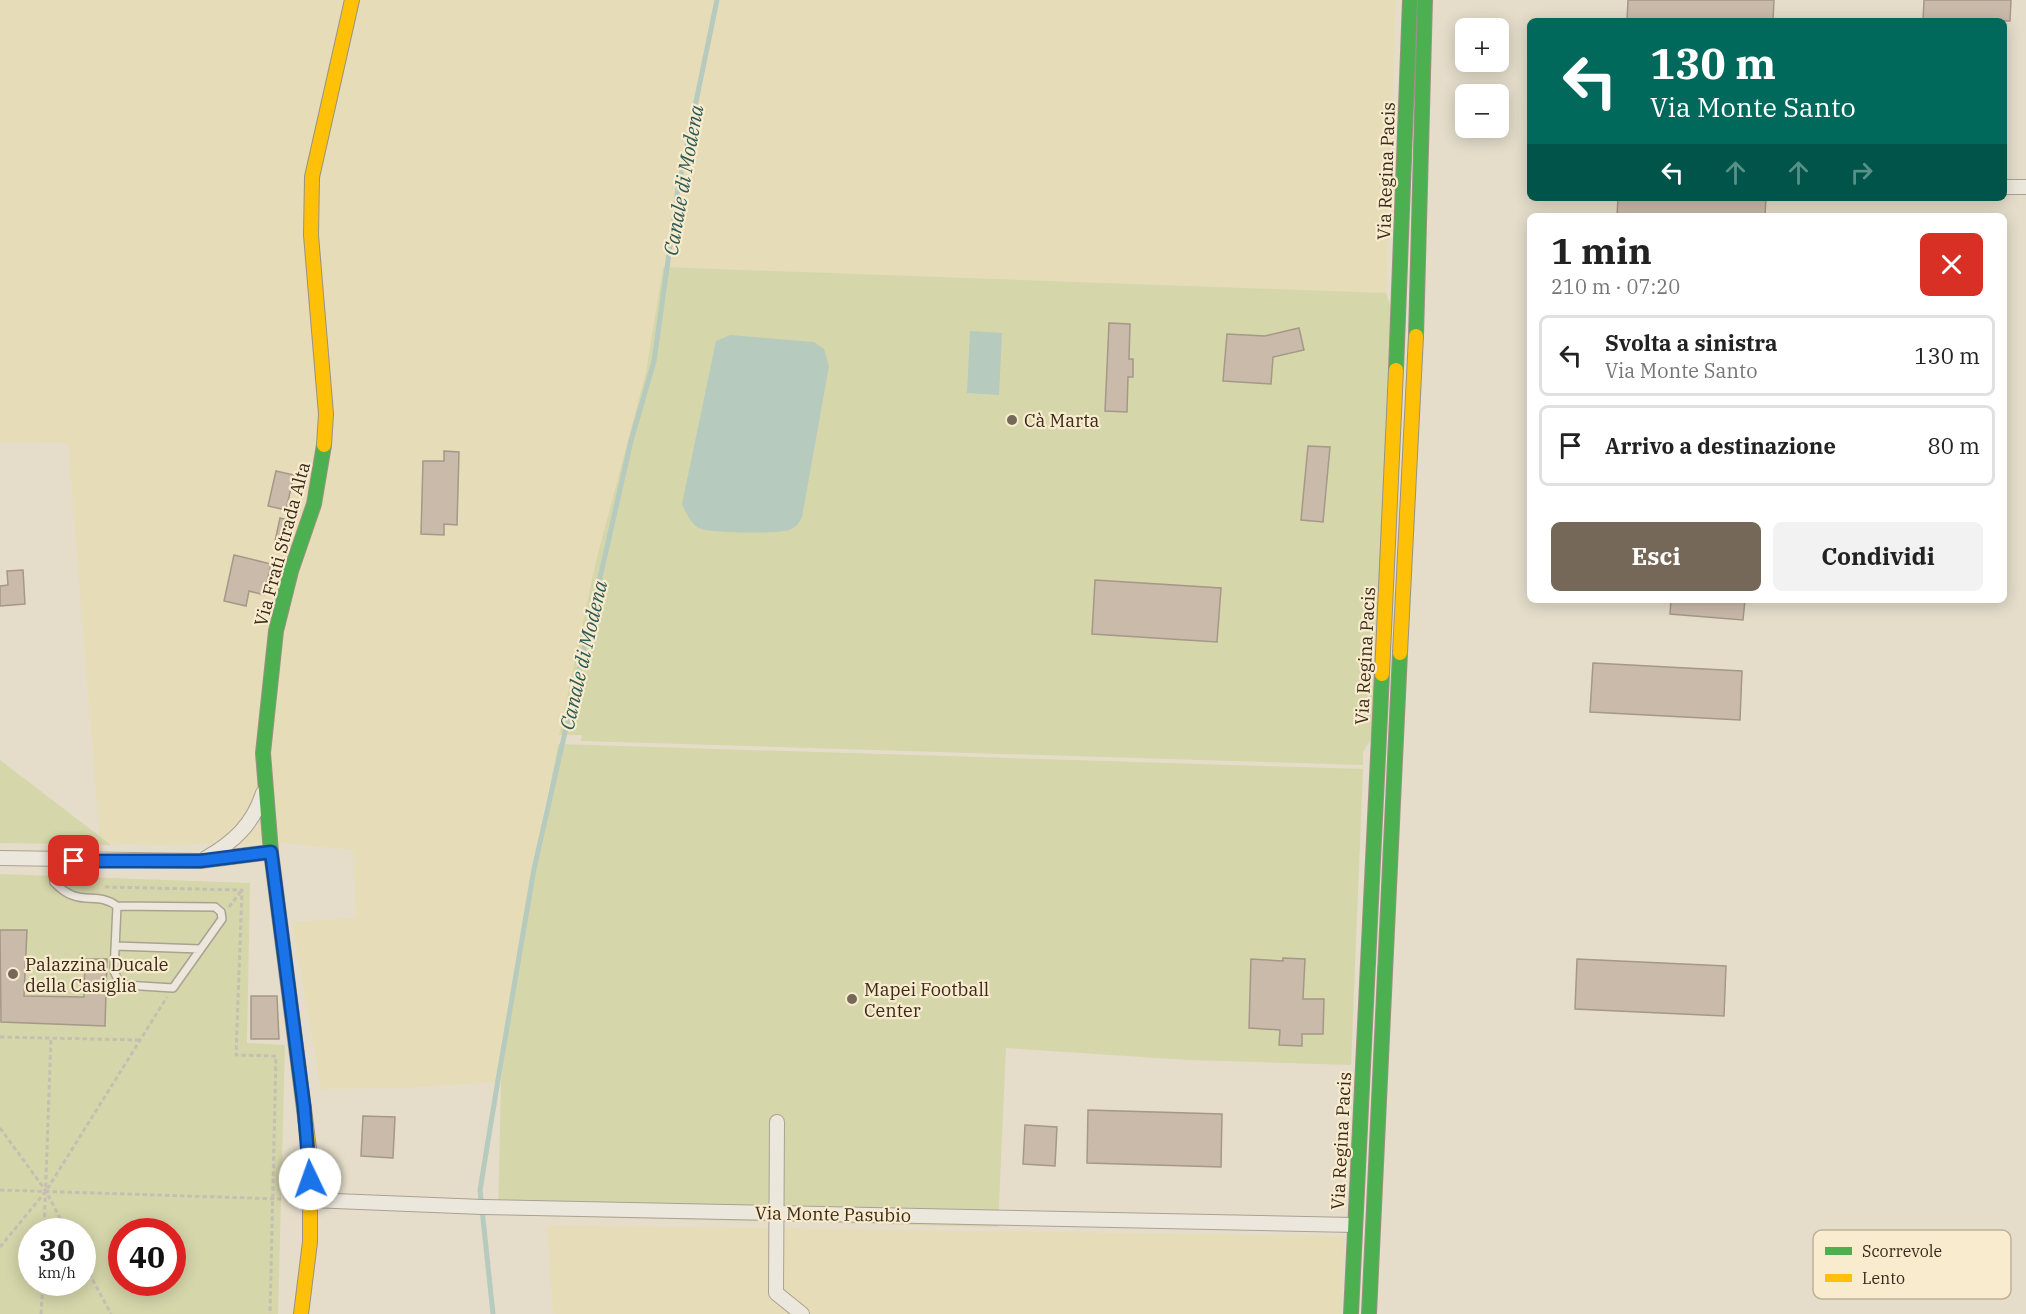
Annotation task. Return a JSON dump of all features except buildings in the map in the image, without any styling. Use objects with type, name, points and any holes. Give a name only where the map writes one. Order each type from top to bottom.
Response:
[{"type":"street","name":"Via Frati Strada Alta","points":[[301,1314],[310,1242],[310,1157],[271,852],[265,788],[265,730],[276,631],[291,571],[314,504],[326,442],[326,414],[311,236],[312,177],[352,0]]},
{"type":"street","name":"Via Regina Pacis","points":[[1351,1314],[1397,354],[1410,0]]},
{"type":"street","name":"Via Regina Pacis","points":[[1369,1314],[1416,326],[1425,0]]},
{"type":"street","points":[[2007,187],[2026,187]]},
{"type":"street","points":[[200,861],[225,847],[238,836],[257,810],[265,788]]},
{"type":"street","points":[[0,858],[200,861],[271,852]]},
{"type":"street","points":[[777,1122],[776,1293],[802,1314]]},
{"type":"street","name":"Via Monte Pasubio","points":[[311,1200],[482,1207],[1354,1225]]},
{"type":"lane","points":[[1384,633],[1394,641],[1387,798],[1394,807]]},
{"type":"lane","points":[[53,860],[54,882],[64,891],[78,898],[107,900],[117,906],[215,907],[221,912],[222,919],[173,988],[125,985],[119,982],[114,971],[117,906]]},
{"type":"lane","points":[[116,946],[200,949]]},
{"type":"path","points":[[104,887],[242,890]]},
{"type":"path","points":[[222,919],[242,890]]},
{"type":"path","points":[[242,890],[236,1055],[276,1056],[270,1314]]},
{"type":"path","points":[[0,1248],[46,1191],[173,988]]},
{"type":"path","points":[[0,1037],[140,1040]]},
{"type":"path","points":[[45,1218],[51,1038]]},
{"type":"path","points":[[0,1128],[46,1191],[60,1218]]},
{"type":"path","points":[[0,1190],[281,1199]]},
{"type":"path","points":[[96,1286],[111,1314]]},
{"type":"path","points":[[41,1314],[42,1296]]},
{"type":"shaded area","points":[[0,0],[1396,0],[1386,293],[663,267],[646,372],[596,561],[541,824],[523,924],[501,1082],[403,1088],[321,1089],[292,922],[356,918],[353,850],[282,843],[155,845],[100,843],[68,443],[0,442]]},
{"type":"shaded area","points":[[970,331],[1002,333],[999,395],[967,393]]},
{"type":"shaded area","points":[[730,335],[814,342],[824,349],[829,366],[802,517],[794,528],[789,530],[745,532],[701,529],[692,522],[682,504],[716,341]]},
{"type":"shaded area","points":[[547,1225],[1344,1236],[1341,1314],[553,1314]]},
{"type":"green space","name":"Cà Marta","points":[[663,267],[1386,293],[1399,330],[1386,717],[1363,752],[1363,765],[581,741],[582,735],[559,735],[596,561],[646,372]]},
{"type":"green space","name":"Mapei Football Center","points":[[558,744],[1363,769],[1351,1065],[1188,1060],[1006,1048],[998,1227],[498,1215],[501,1082],[523,924]]},
{"type":"green space","points":[[0,760],[111,845],[0,843]]},
{"type":"green space","points":[[0,874],[250,883],[247,1043],[285,1045],[278,1314],[0,1314]]},
{"type":"waterway","name":"Canale di Modena","points":[[493,1314],[480,1190],[497,1086],[534,869],[631,441],[654,361],[678,189],[717,0]]},
{"type":"traffic: fast","points":[[1396,370],[1410,0]]},
{"type":"traffic: fast","points":[[1416,336],[1425,0]]},
{"type":"traffic: fast","points":[[304,1109],[271,852],[263,753],[276,631],[291,571],[314,504],[324,445]]},
{"type":"traffic: fast","points":[[1369,1314],[1400,653]]},
{"type":"traffic: fast","points":[[1351,1314],[1382,674]]},
{"type":"traffic: slow","points":[[324,445],[326,414],[311,235],[312,177],[352,0]]},
{"type":"traffic: slow","points":[[1400,653],[1416,336]]},
{"type":"traffic: slow","points":[[1382,674],[1396,370]]},
{"type":"traffic: slow","points":[[301,1314],[310,1242],[310,1157],[304,1109]]},
{"type":"place","name":"Cà Marta","points":[[1012,420]]},
{"type":"place","name":"Palazzina Ducale della Casiglia","points":[[13,974]]},
{"type":"place","name":"Mapei Football Center","points":[[852,999]]},
{"type":"route","points":[[74,861],[200,861],[271,852],[310,1157],[310,1179]]}]
